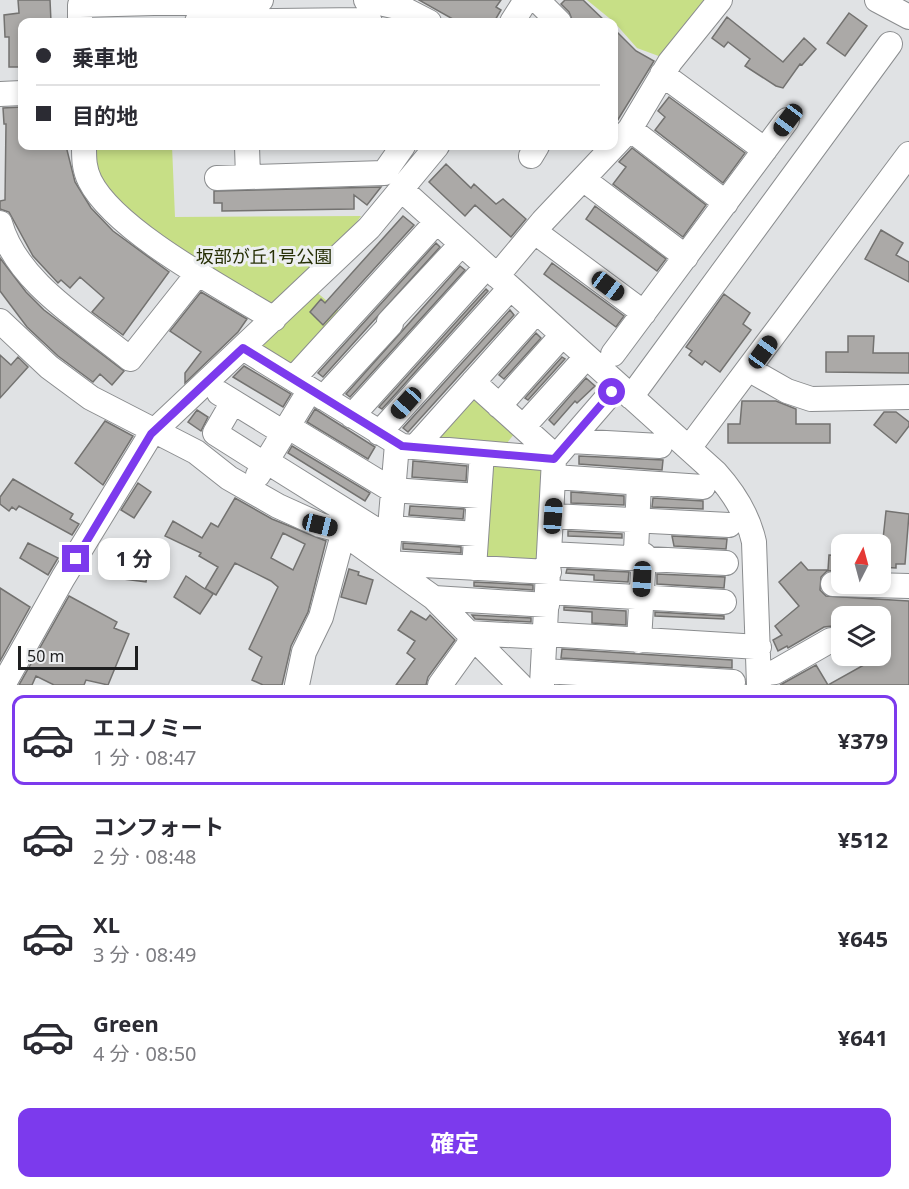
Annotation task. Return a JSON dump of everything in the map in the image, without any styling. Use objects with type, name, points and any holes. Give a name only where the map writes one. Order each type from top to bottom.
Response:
[{"type":"street","points":[[366,0],[421,12]]},
{"type":"street","points":[[515,18],[526,0]]},
{"type":"street","points":[[537,0],[555,18]]},
{"type":"street","points":[[618,142],[630,129],[662,74],[720,0]]},
{"type":"street","points":[[878,0],[909,17]]},
{"type":"street","points":[[80,18],[80,5],[222,1],[248,14]]},
{"type":"street","points":[[222,18],[248,14],[323,18]]},
{"type":"street","points":[[733,682],[542,678],[558,459],[625,391],[891,44]]},
{"type":"street","points":[[662,74],[765,150]]},
{"type":"street","points":[[0,94],[18,93]]},
{"type":"street","points":[[614,354],[788,120]]},
{"type":"street","points":[[630,129],[726,203]]},
{"type":"street","points":[[84,150],[84,168],[99,196],[153,244],[274,319]]},
{"type":"street","points":[[247,150],[248,177]]},
{"type":"street","points":[[217,178],[384,173],[400,150]]},
{"type":"street","points":[[3,685],[114,492],[151,434],[369,228],[434,150]]},
{"type":"street","points":[[387,565],[397,441],[494,282],[535,232],[610,150]]},
{"type":"street","points":[[689,448],[750,370],[909,154]]},
{"type":"street","points":[[583,179],[686,257]]},
{"type":"street","points":[[402,190],[494,282],[536,312],[689,448],[729,488],[751,528],[756,558],[759,680],[831,640]]},
{"type":"street","points":[[0,223],[10,246],[26,269],[48,292],[130,358],[199,272]]},
{"type":"street","points":[[248,490],[366,300],[430,229]]},
{"type":"street","points":[[535,232],[644,313]]},
{"type":"street","points":[[309,389],[390,323],[455,251]]},
{"type":"street","points":[[352,416],[419,340],[494,282]]},
{"type":"street","points":[[366,300],[390,323],[447,357],[558,459],[639,483],[703,487]]},
{"type":"street","points":[[397,441],[474,382],[536,312]]},
{"type":"street","points":[[0,321],[68,382],[91,398],[196,452],[248,490],[310,521],[343,534],[434,598],[520,685]]},
{"type":"street","points":[[499,406],[556,342]]},
{"type":"street","points":[[243,348],[352,416],[397,441],[482,453],[558,459],[660,446]]},
{"type":"street","points":[[523,427],[580,364]]},
{"type":"street","points":[[750,370],[787,391],[812,399],[909,398]]},
{"type":"street","points":[[204,384],[392,490],[479,496]]},
{"type":"street","points":[[233,402],[215,433],[389,533],[476,534]]},
{"type":"street","points":[[474,568],[482,453]]},
{"type":"street","points":[[639,483],[636,551],[653,560]]},
{"type":"street","points":[[553,516],[729,525]]},
{"type":"street","points":[[639,681],[641,597],[664,521]]},
{"type":"street","points":[[297,685],[304,652],[321,616],[343,534]]},
{"type":"street","points":[[434,598],[549,581],[653,560],[726,563]]},
{"type":"street","points":[[387,565],[474,568],[641,597],[724,602]]},
{"type":"street","points":[[891,586],[909,586]]},
{"type":"street","points":[[470,634],[759,647]]},
{"type":"street","points":[[441,685],[457,664],[470,634]]},
{"type":"green space","points":[[587,0],[712,0],[664,58],[637,48],[618,27],[618,18],[609,18]]},
{"type":"green space","name":"坂部が丘1号公園","points":[[93,150],[172,150],[175,217],[361,216],[347,235],[269,306],[159,238],[106,192],[94,166]]},
{"type":"green space","points":[[314,290],[346,317],[295,374],[256,345]]},
{"type":"green space","points":[[473,389],[518,429],[503,448],[429,437]]},
{"type":"green space","points":[[485,459],[544,467],[543,570],[477,566]]},
{"type":"building","points":[[18,0],[50,0],[51,18],[18,18],[18,67],[9,67],[9,37],[5,37],[4,15],[19,13]]},
{"type":"building","points":[[419,0],[501,0],[496,7],[501,10],[496,18],[451,18]]},
{"type":"building","points":[[565,0],[583,0],[602,18],[571,18],[561,4]]},
{"type":"building","points":[[849,13],[867,26],[845,56],[827,43]]},
{"type":"building","points":[[727,17],[783,62],[804,38],[816,49],[802,65],[800,64],[783,88],[776,86],[745,66],[750,59],[728,42],[724,47],[712,38]]},
{"type":"building","points":[[618,33],[636,51],[654,61],[618,120]]},
{"type":"building","points":[[669,97],[745,153],[723,183],[655,130],[665,117],[658,111]]},
{"type":"building","points":[[18,107],[18,150],[67,150],[75,182],[91,208],[113,231],[169,272],[123,335],[92,312],[104,298],[80,277],[70,288],[61,280],[58,283],[33,256],[9,212],[0,209],[0,201],[5,200],[6,124],[4,124],[3,108]]},
{"type":"building","points":[[632,148],[706,205],[683,237],[613,184],[626,167],[619,162]]},
{"type":"building","points":[[446,164],[471,188],[474,184],[496,204],[503,199],[526,219],[511,237],[475,205],[465,216],[429,182]]},
{"type":"building","points":[[381,187],[367,205],[354,195],[354,209],[222,211],[222,203],[214,203],[214,191]]},
{"type":"building","points":[[595,206],[666,259],[657,271],[586,219]]},
{"type":"building","points":[[403,216],[414,225],[323,325],[310,312],[321,299],[325,303]]},
{"type":"building","points":[[881,230],[903,243],[896,255],[909,262],[909,282],[865,259]]},
{"type":"building","points":[[436,243],[440,247],[323,377],[318,373]]},
{"type":"building","points":[[0,258],[26,292],[44,310],[124,371],[112,385],[100,374],[93,382],[58,356],[27,327],[0,291]]},
{"type":"building","points":[[552,263],[624,316],[616,327],[544,274]]},
{"type":"building","points":[[460,266],[465,270],[350,397],[346,394]]},
{"type":"building","points":[[486,289],[488,291],[382,409],[379,407]]},
{"type":"building","points":[[201,292],[247,319],[238,332],[185,383],[185,373],[201,352],[170,331]]},
{"type":"building","points":[[724,294],[750,313],[743,324],[751,330],[720,372],[705,361],[702,365],[689,355],[692,351],[686,347]]},
{"type":"building","points":[[510,310],[514,315],[408,432],[403,428]]},
{"type":"building","points":[[536,333],[541,338],[504,379],[499,375]]},
{"type":"building","points":[[848,336],[874,336],[873,353],[909,353],[909,373],[826,372],[826,352],[848,352]]},
{"type":"building","points":[[0,355],[11,365],[18,357],[28,367],[0,398]]},
{"type":"building","points":[[562,357],[565,359],[528,400],[525,398]]},
{"type":"building","points":[[244,366],[291,394],[283,407],[233,377]]},
{"type":"building","points":[[586,378],[595,386],[577,403],[575,401],[554,425],[549,420]]},
{"type":"building","points":[[742,401],[776,401],[796,409],[796,424],[830,424],[830,443],[728,443],[728,424],[740,424]]},
{"type":"building","points":[[315,409],[375,447],[368,459],[307,422]]},
{"type":"building","points":[[197,410],[208,417],[201,431],[188,422]]},
{"type":"building","points":[[884,412],[896,412],[909,422],[909,426],[896,443],[874,425]]},
{"type":"building","points":[[105,421],[133,436],[103,485],[75,463]]},
{"type":"building","points":[[292,446],[370,493],[365,501],[288,453]]},
{"type":"building","points":[[579,456],[663,460],[662,470],[579,464]]},
{"type":"building","points":[[413,461],[467,466],[466,481],[412,477]]},
{"type":"building","points":[[13,479],[73,514],[70,519],[79,524],[72,535],[19,506],[16,510],[12,507],[9,511],[0,504],[0,497]]},
{"type":"building","points":[[138,483],[151,492],[134,518],[121,510]]},
{"type":"building","points":[[571,492],[624,496],[624,505],[571,503]]},
{"type":"building","points":[[235,498],[272,519],[326,541],[308,612],[291,646],[282,685],[263,685],[252,680],[262,657],[249,649],[278,587],[271,581],[235,563],[216,595],[206,589],[213,594],[200,614],[174,597],[186,576],[205,589],[218,567],[199,556],[201,553],[165,536],[173,521],[202,538],[211,523],[218,527]],"holes":[[[283,533],[305,544],[293,570],[271,558]]]},
{"type":"building","points":[[653,498],[703,501],[703,509],[652,507]]},
{"type":"building","points":[[410,506],[464,509],[463,519],[409,515]]},
{"type":"building","points":[[886,511],[909,514],[905,564],[896,564],[896,568],[891,568],[891,534],[884,534]]},
{"type":"building","points":[[568,531],[622,534],[622,538],[568,536]]},
{"type":"building","points":[[672,536],[727,539],[726,549],[674,546]]},
{"type":"building","points":[[28,543],[58,558],[48,575],[20,558]]},
{"type":"building","points":[[403,543],[461,547],[461,553],[403,549]]},
{"type":"building","points":[[829,555],[831,555],[831,571],[827,571],[821,577],[820,590],[826,596],[909,601],[909,685],[828,685],[862,666],[891,666],[891,606],[831,606],[831,626],[824,627],[788,648],[787,646],[778,651],[773,640],[782,635],[775,626],[799,606],[779,582],[801,562],[808,570],[828,570]]},
{"type":"building","points":[[119,557],[149,561],[146,582],[116,578]]},
{"type":"building","points":[[349,569],[373,580],[366,604],[341,597]]},
{"type":"building","points":[[567,569],[629,572],[628,582],[594,580],[594,575],[566,573]]},
{"type":"building","points":[[657,574],[725,577],[724,588],[657,584]]},
{"type":"building","points":[[474,582],[533,585],[533,590],[474,586]]},
{"type":"building","points":[[0,588],[30,607],[0,661]]},
{"type":"building","points":[[69,596],[117,622],[114,628],[129,634],[108,685],[86,680],[84,685],[54,685],[36,676],[32,685],[19,685]]},
{"type":"building","points":[[564,607],[626,611],[626,625],[592,623],[592,612],[564,610]]},
{"type":"building","points":[[411,611],[426,620],[430,615],[455,640],[428,677],[426,685],[396,685],[415,659],[407,653],[415,641],[398,630]]},
{"type":"building","points":[[655,612],[724,616],[724,619],[655,616]]},
{"type":"building","points":[[472,615],[531,618],[531,622],[475,619]]},
{"type":"building","points":[[562,649],[732,660],[732,668],[561,658]]},
{"type":"building","points":[[816,665],[828,685],[780,685],[782,684]]},
{"type":"route","points":[[76,559],[114,492],[151,434],[243,348],[402,446],[554,459],[612,392]]}]
